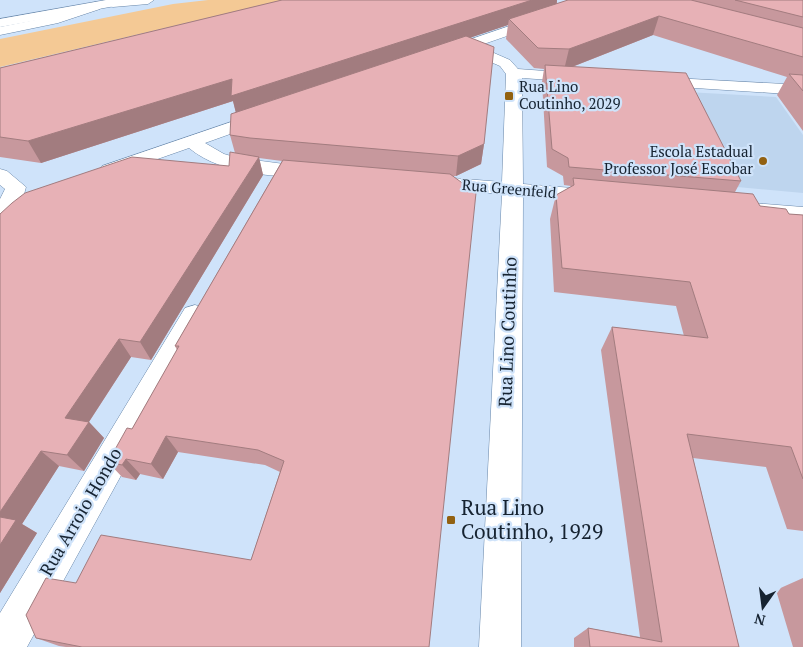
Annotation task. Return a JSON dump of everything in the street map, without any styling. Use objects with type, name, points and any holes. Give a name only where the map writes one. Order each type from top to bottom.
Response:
[{"type":"main road","points":[[0,15],[71,0]]},
{"type":"main road","points":[[0,23],[126,0]]},
{"type":"main road","points":[[113,3],[148,0]]},
{"type":"main road","points":[[432,57],[597,0]]},
{"type":"main road","points":[[0,31],[60,18],[96,6]]},
{"type":"main road","points":[[466,46],[504,63],[514,73],[599,78]]},
{"type":"main road","name":"Rua Lino Coutinho","points":[[500,647],[514,73]]},
{"type":"main road","points":[[637,80],[803,90]]},
{"type":"main road","points":[[91,177],[283,109]]},
{"type":"main road","points":[[191,141],[201,151],[271,182],[336,174]]},
{"type":"main road","points":[[0,175],[16,187],[15,195],[2,204]]},
{"type":"main road","name":"Rua Greenfeld","points":[[412,180],[616,198]]},
{"type":"main road","points":[[2,204],[32,198]]},
{"type":"main road","points":[[734,208],[803,214]]},
{"type":"main road","name":"Rua Arroio Hondo","points":[[4,647],[210,289]]},
{"type":"shaded area","points":[[208,0],[283,0],[0,67],[0,39],[173,4]]},
{"type":"shaded area","name":"Escola Estadual Professor José Escobar","points":[[687,92],[776,97],[803,135],[803,193],[737,187]]},
{"type":"building","points":[[282,0],[532,0],[231,96],[232,79],[28,141],[0,137],[0,68]]},
{"type":"building","points":[[568,0],[691,0],[803,28],[803,57],[659,16],[569,49],[538,48],[509,19]]},
{"type":"building","points":[[735,0],[803,0],[803,17]]},
{"type":"building","points":[[466,36],[494,47],[484,144],[458,156],[230,135],[231,114]]},
{"type":"building","points":[[545,65],[686,73],[741,181],[569,167],[568,158],[552,149]]},
{"type":"building","points":[[789,74],[803,75],[803,91]]},
{"type":"building","points":[[230,152],[259,157],[140,342],[119,339],[65,418],[89,422],[67,455],[41,451],[0,512],[0,214],[25,193],[132,157],[229,166]]},
{"type":"building","points":[[283,160],[450,174],[476,193],[429,647],[82,647],[36,638],[26,615],[46,578],[76,583],[101,535],[251,560],[284,461],[258,450],[166,436],[151,464],[126,459],[122,465],[108,462],[127,428],[132,429],[179,346],[175,346]]},
{"type":"building","points":[[573,178],[753,194],[760,206],[786,209],[789,214],[803,215],[803,479],[791,447],[687,434],[739,647],[590,647],[588,628],[662,642],[612,327],[708,338],[690,282],[562,268],[556,195],[574,185]]},
{"type":"building","points":[[0,517],[16,520],[0,545]]},
{"type":"place","name":"Rua Lino Coutinho, 2029","points":[[509,96]]},
{"type":"place","name":"Escola Estadual Professor José Escobar","points":[[763,161]]},
{"type":"place","name":"Rua Lino Coutinho, 1929","points":[[451,520]]}]
